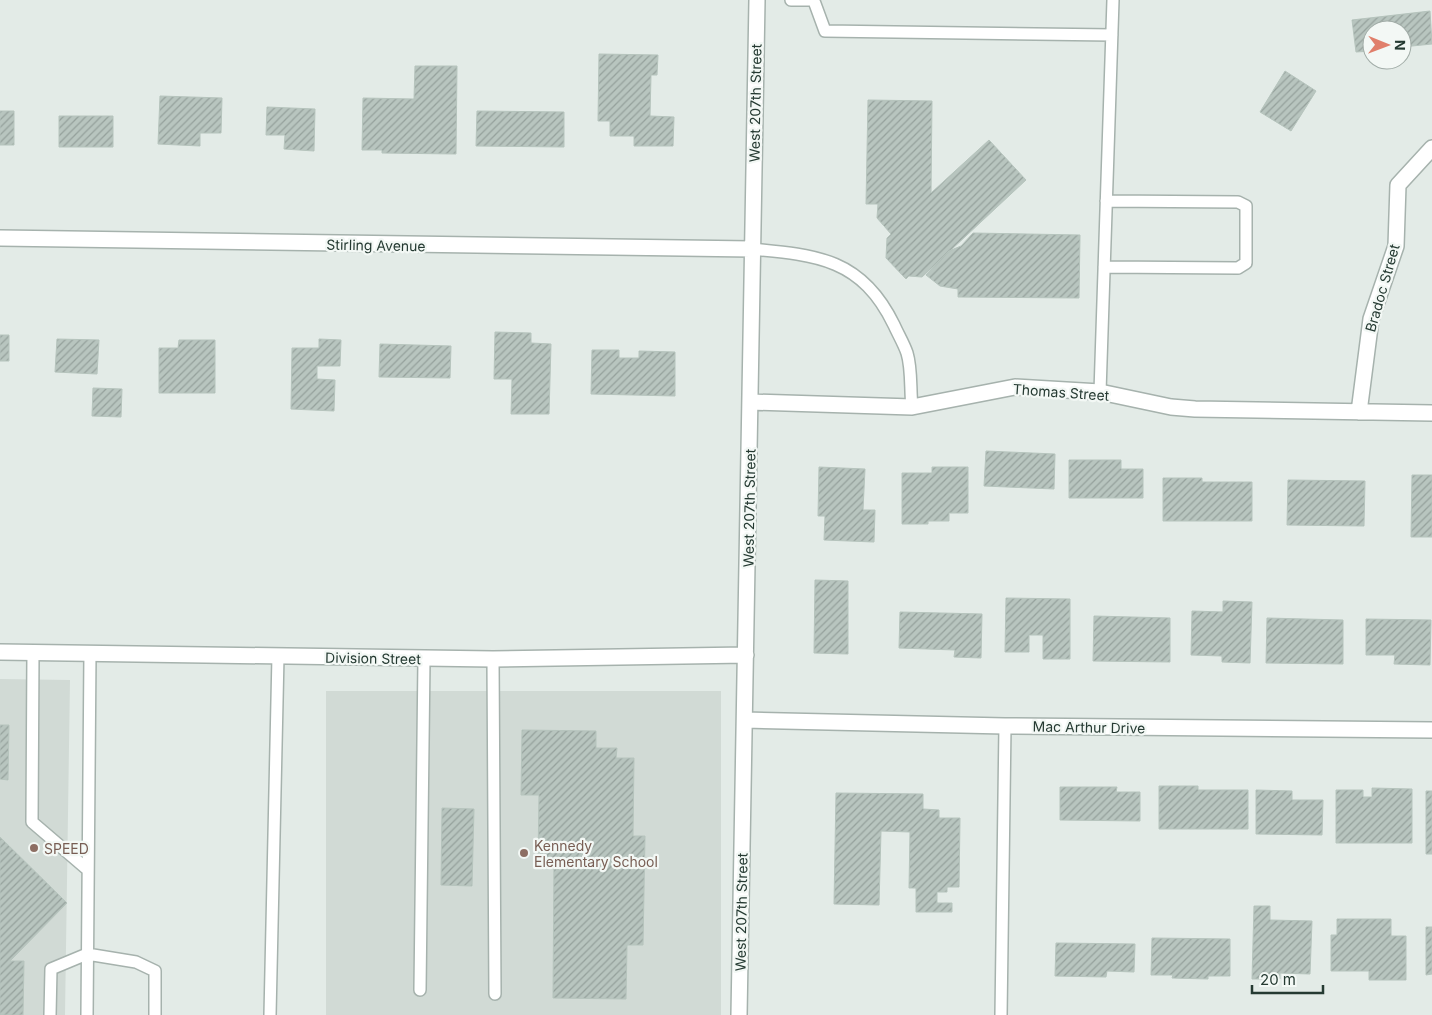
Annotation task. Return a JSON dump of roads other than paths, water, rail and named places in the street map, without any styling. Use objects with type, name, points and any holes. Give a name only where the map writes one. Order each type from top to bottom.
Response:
[{"type":"street","name":"West 207th Street","points":[[739,1015],[757,0]]},
{"type":"street","name":"Bradoc Street","points":[[1359,412],[1371,319],[1396,246],[1398,185],[1432,148]]},
{"type":"street","name":"Stirling Avenue","points":[[0,238],[752,249]]},
{"type":"street","name":"Thomas Street","points":[[751,402],[912,407],[1015,386],[1100,392],[1171,407],[1195,409],[1432,413]]},
{"type":"street","name":"Division Street","points":[[0,652],[493,660],[746,655]]},
{"type":"street","name":"Mac Arthur Drive","points":[[745,720],[1005,726],[1432,730]]},
{"type":"lane","points":[[792,0],[814,0],[825,31],[1112,35]]},
{"type":"lane","points":[[1100,392],[1113,0]]},
{"type":"lane","points":[[1104,267],[1238,268],[1246,263],[1246,206],[1238,202],[1106,201]]},
{"type":"lane","points":[[752,249],[810,256],[835,263],[866,282],[885,307],[907,354],[912,407]]},
{"type":"lane","points":[[33,652],[32,822],[88,870]]},
{"type":"lane","points":[[87,1015],[90,653]]},
{"type":"lane","points":[[270,1015],[278,656]]},
{"type":"lane","points":[[420,990],[424,658]]},
{"type":"lane","points":[[493,660],[494,994]]},
{"type":"lane","points":[[1001,1015],[1005,726]]},
{"type":"lane","points":[[50,1015],[51,969],[87,954],[136,962],[155,972],[155,1015]]},
{"type":"place","name":"SPEED","points":[[34,848]]},
{"type":"place","name":"Kennedy Elementary School","points":[[524,853]]}]
